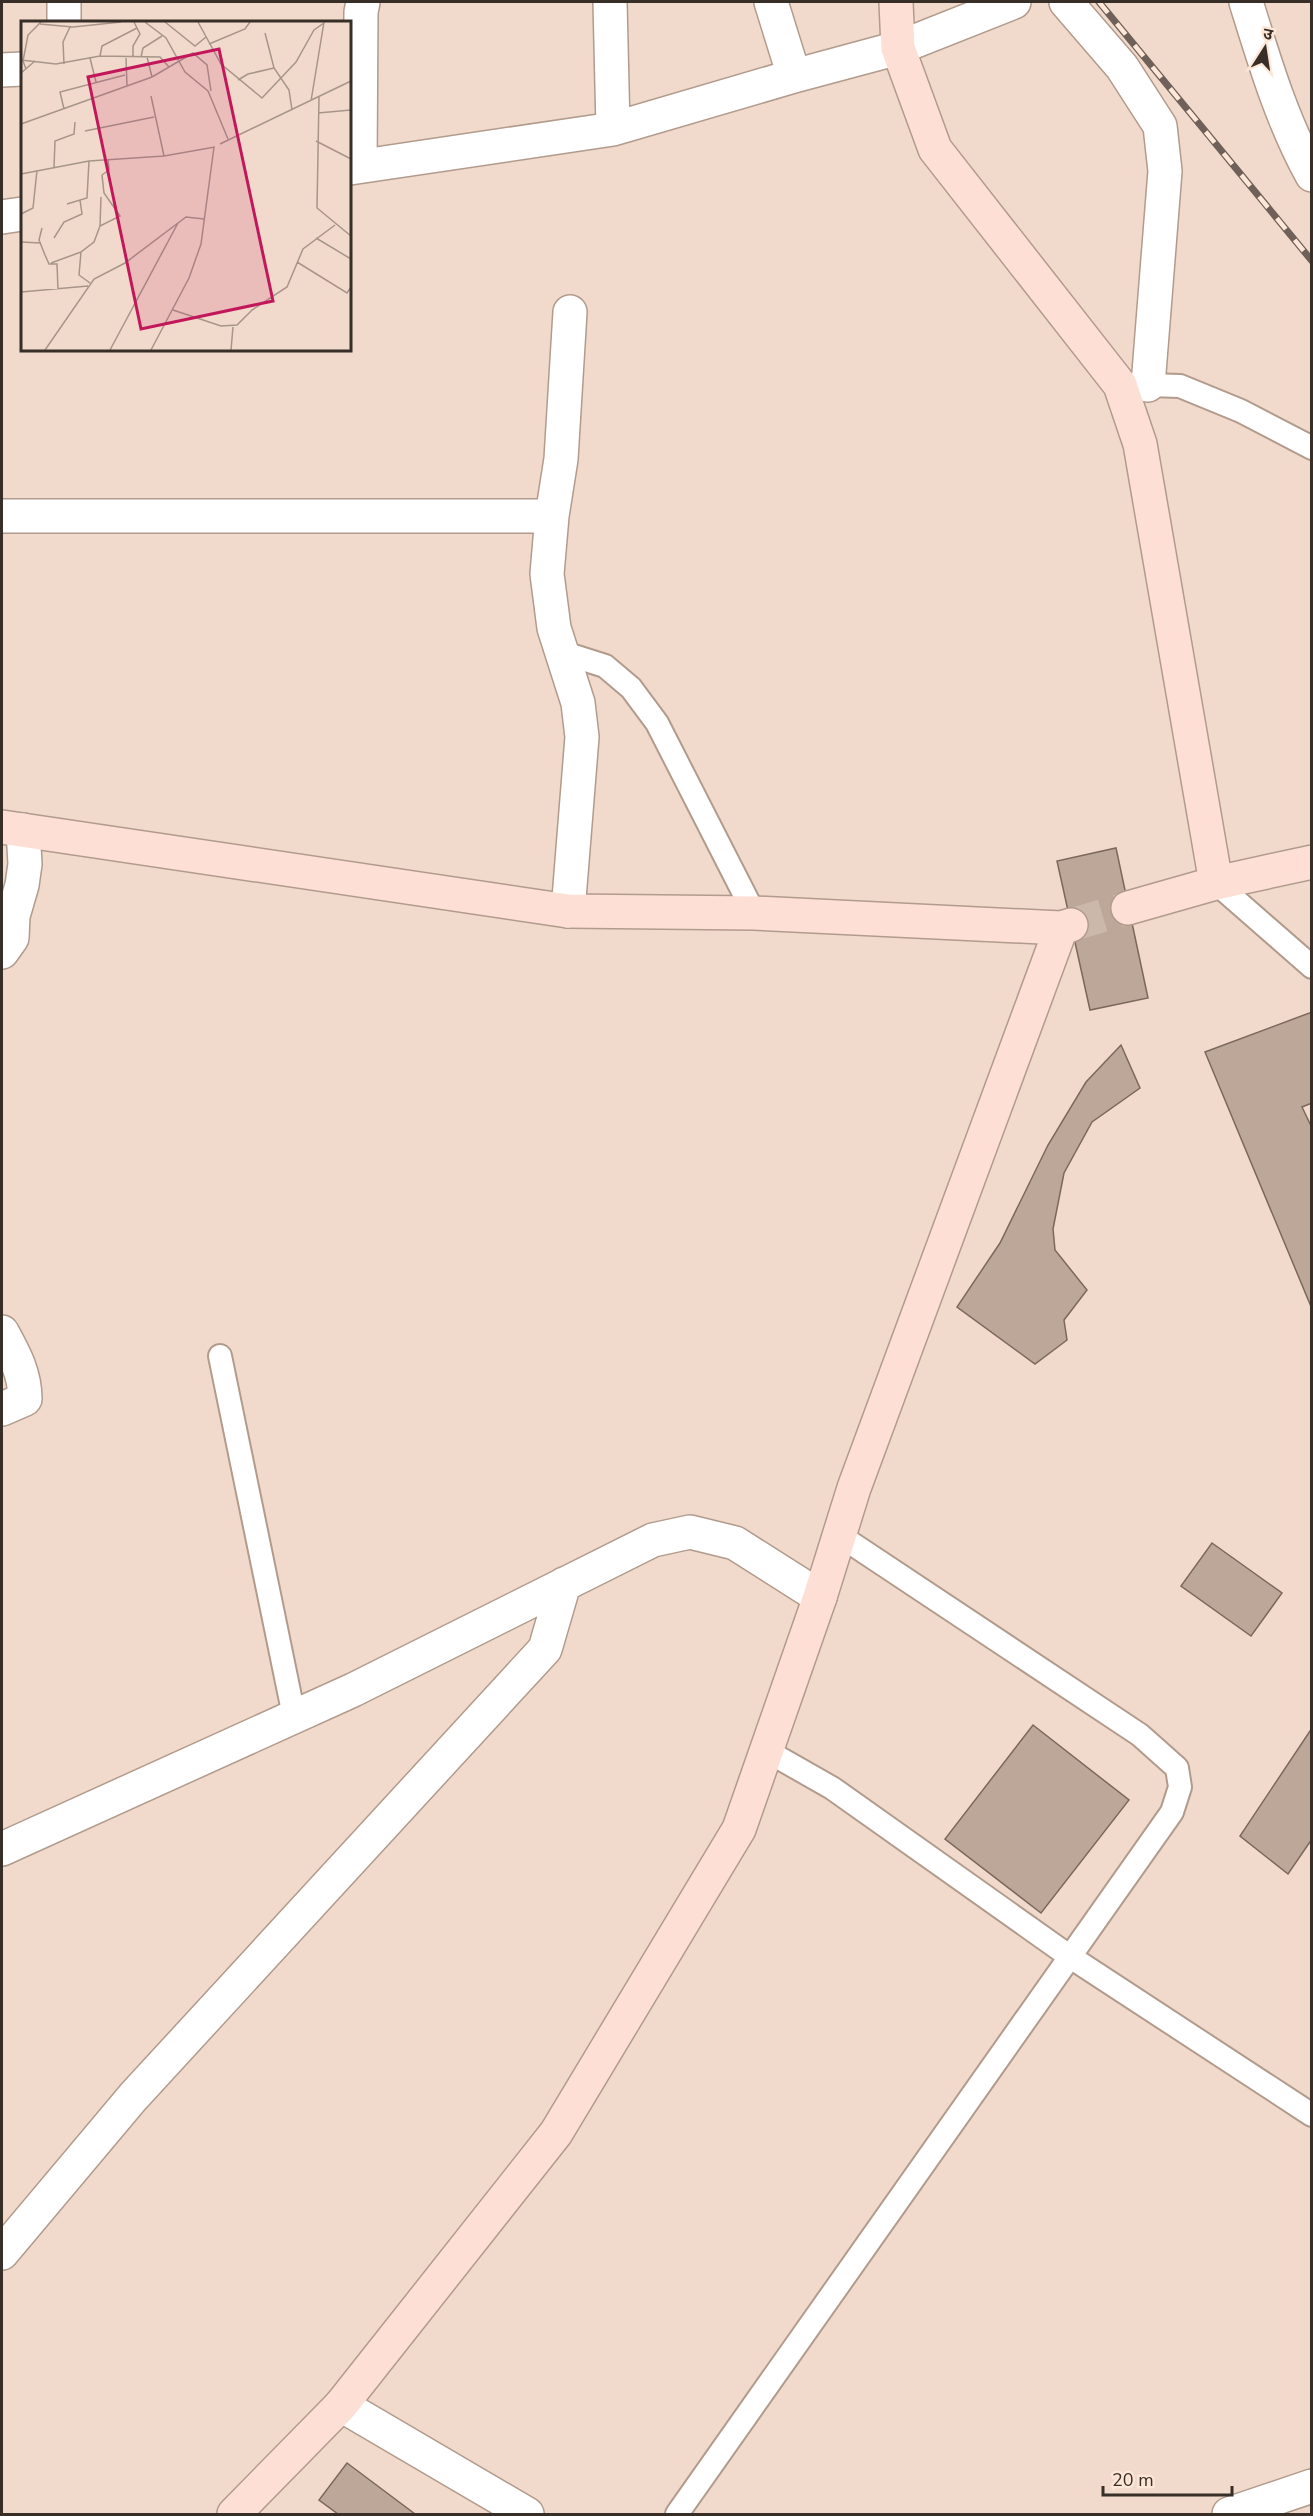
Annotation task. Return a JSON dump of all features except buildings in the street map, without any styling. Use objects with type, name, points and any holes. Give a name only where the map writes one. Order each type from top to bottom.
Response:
[{"type":"street","points":[[63,2],[64,21]]},
{"type":"street","points":[[363,2],[355,55],[355,167],[612,129],[898,48],[1014,2]]},
{"type":"street","points":[[610,2],[612,129]]},
{"type":"street","points":[[771,2],[794,76]]},
{"type":"street","points":[[896,2],[898,48],[935,149],[1134,385]]},
{"type":"street","points":[[1066,2],[1122,67],[1160,126],[1165,171],[1134,385],[1140,444],[1216,883]]},
{"type":"street","points":[[1246,2],[1280,103],[1298,150],[1311,175]]},
{"type":"street","points":[[2,70],[21,69]]},
{"type":"street","points":[[2,217],[21,214]]},
{"type":"street","points":[[568,911],[582,737],[578,703],[554,628],[547,574],[552,516],[561,459],[570,312]]},
{"type":"street","points":[[2,516],[552,516]]},
{"type":"street","points":[[2,952],[12,938],[13,916],[25,864],[12,828],[568,911],[754,913],[1066,927],[854,1488],[820,1597],[739,1829],[556,2133],[341,2405],[234,2514]]},
{"type":"street","points":[[1128,908],[1216,883],[1311,862]]},
{"type":"street","points":[[2,1332],[18,1360],[25,1384],[25,1399],[2,1409]]},
{"type":"street","points":[[2,1849],[353,1690],[653,1540],[690,1532],[735,1543],[820,1597]]},
{"type":"street","points":[[2,2253],[133,2097],[545,1649],[564,1584]]},
{"type":"street","points":[[341,2405],[527,2514]]},
{"type":"street","points":[[1229,2514],[1311,2486]]},
{"type":"lane","points":[[1134,385],[1180,386],[1241,411],[1311,448]]},
{"type":"lane","points":[[561,652],[605,666],[631,688],[657,723],[754,913]]},
{"type":"lane","points":[[1216,883],[1311,967]]},
{"type":"lane","points":[[219,1356],[294,1716]]},
{"type":"lane","points":[[677,2514],[1172,1812],[1180,1786],[1176,1768],[1140,1735],[839,1535]]},
{"type":"lane","points":[[767,1751],[832,1788],[1069,1956],[1311,2115]]},
{"type":"tunnel","points":[[1071,925],[1128,908]]},
{"type":"railway","points":[[1099,2],[1312,261]]}]
